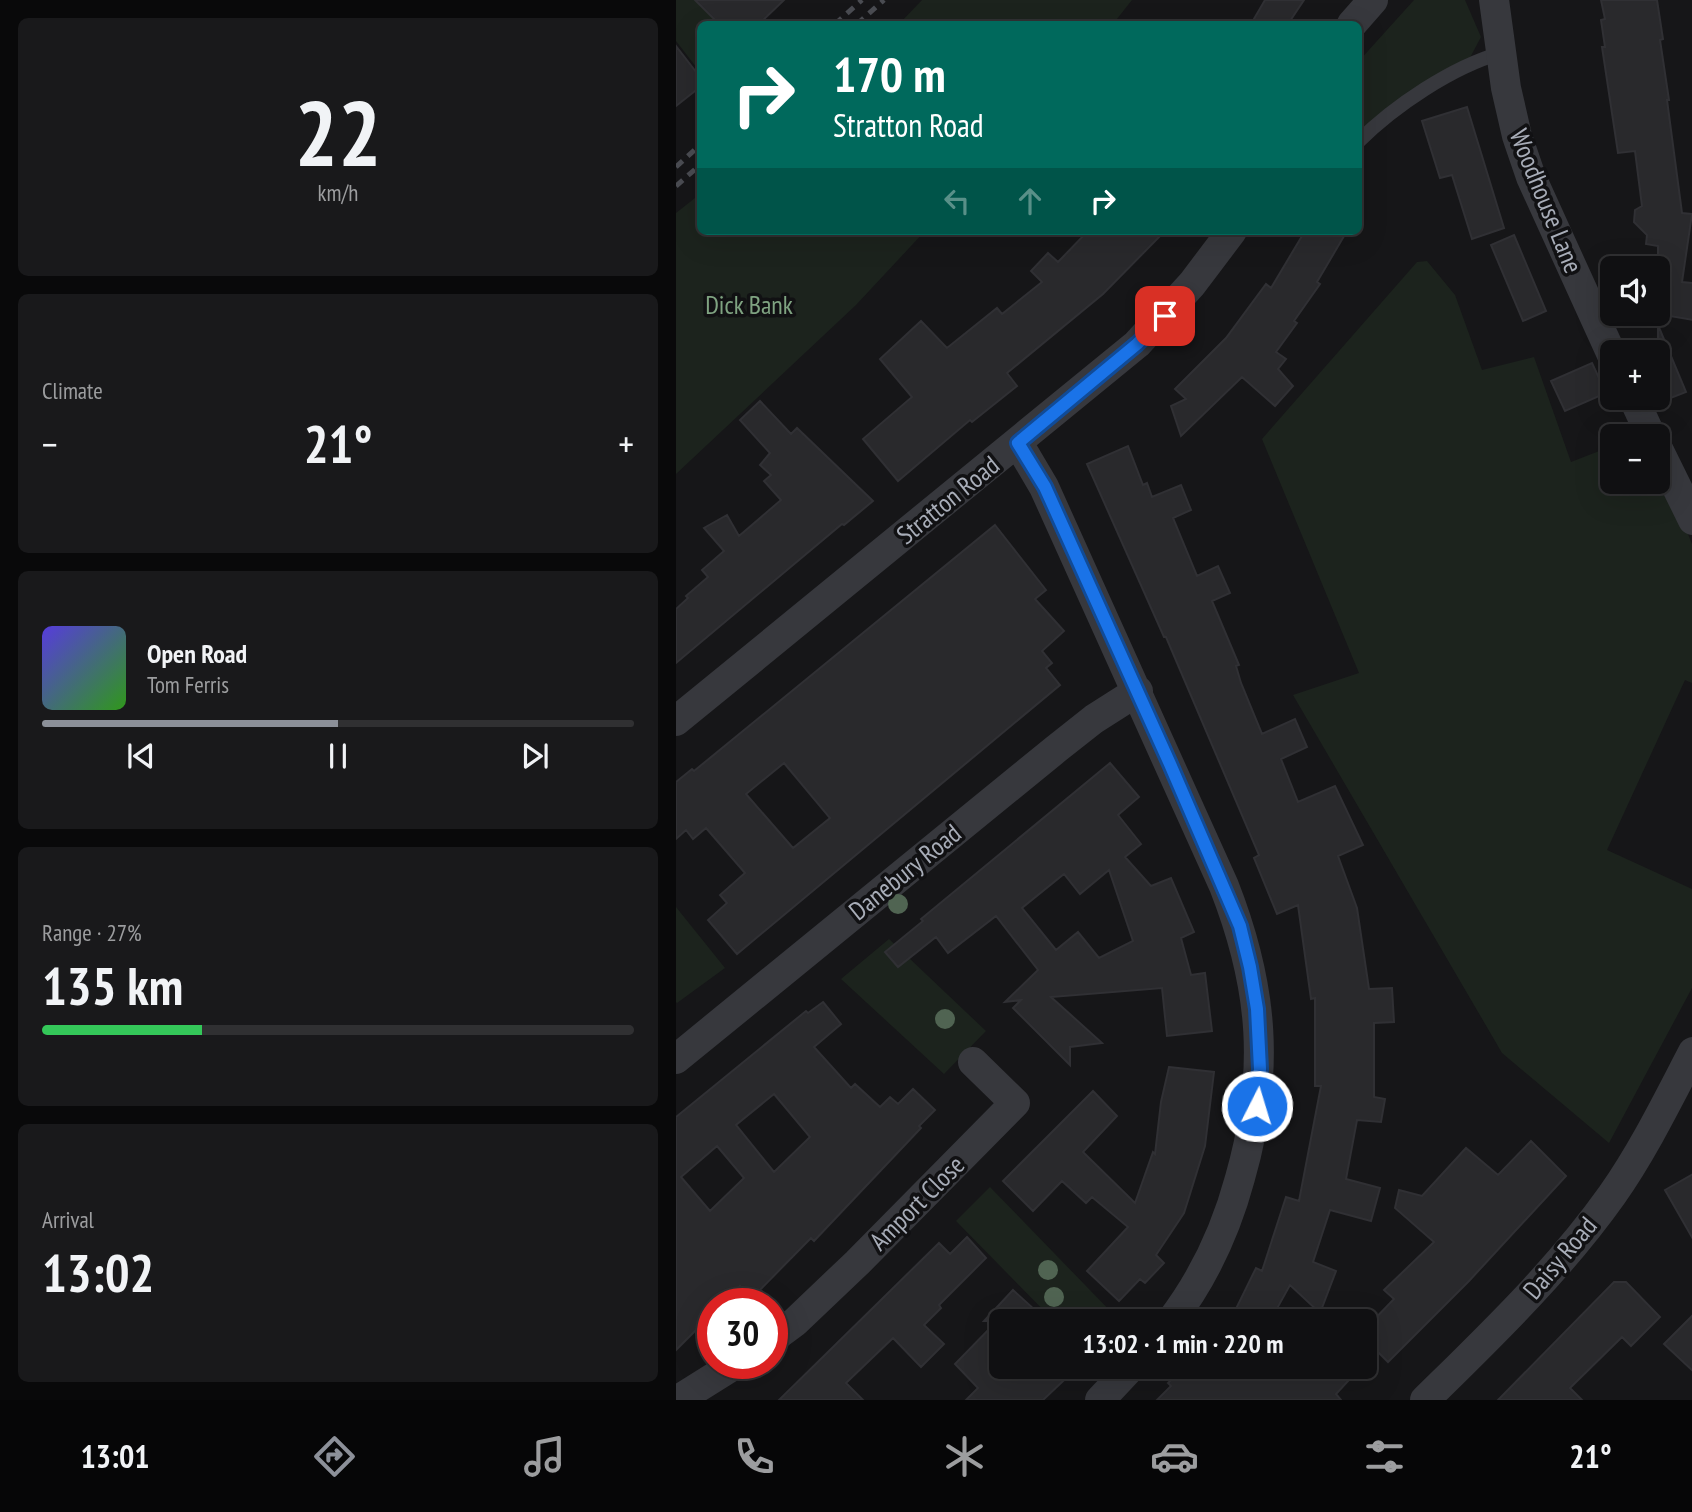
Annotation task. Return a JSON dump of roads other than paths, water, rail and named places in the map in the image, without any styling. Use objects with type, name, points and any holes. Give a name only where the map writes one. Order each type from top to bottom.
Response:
[{"type":"street","points":[[1355,21],[1373,0]]},
{"type":"street","name":"Woodhouse Lane","points":[[1494,0],[1517,136],[1531,177],[1605,340]]},
{"type":"street","name":"Stratton Road","points":[[676,721],[1137,344],[1192,284],[1229,235]]},
{"type":"street","points":[[1018,443],[1045,487],[1138,691],[1240,926],[1254,988],[1259,1050],[1259,1087],[1254,1126],[1235,1198],[1203,1272],[1179,1309]]},
{"type":"street","points":[[1670,473],[1693,520]]},
{"type":"street","name":"Danebury Road","points":[[676,1059],[1047,756],[1094,719],[1138,691]]},
{"type":"street","points":[[1681,1096],[1693,1052]]},
{"type":"street","name":"Amport Close","points":[[788,1327],[866,1254],[1015,1103],[973,1062]]},
{"type":"street","name":"Daisy Road","points":[[1425,1400],[1536,1289],[1571,1248],[1681,1096]]},
{"type":"street","points":[[678,1400],[711,1379]]},
{"type":"street","points":[[1100,1400],[1120,1379]]},
{"type":"lane","points":[[1362,138],[1383,118],[1424,90],[1501,53]]},
{"type":"railway","points":[[838,21],[862,0]]},
{"type":"railway","points":[[860,21],[884,0]]},
{"type":"railway","points":[[676,167],[697,148]]},
{"type":"railway","points":[[676,186],[697,168]]},
{"type":"park label","name":"Dick Bank","points":[[749,305]]}]
